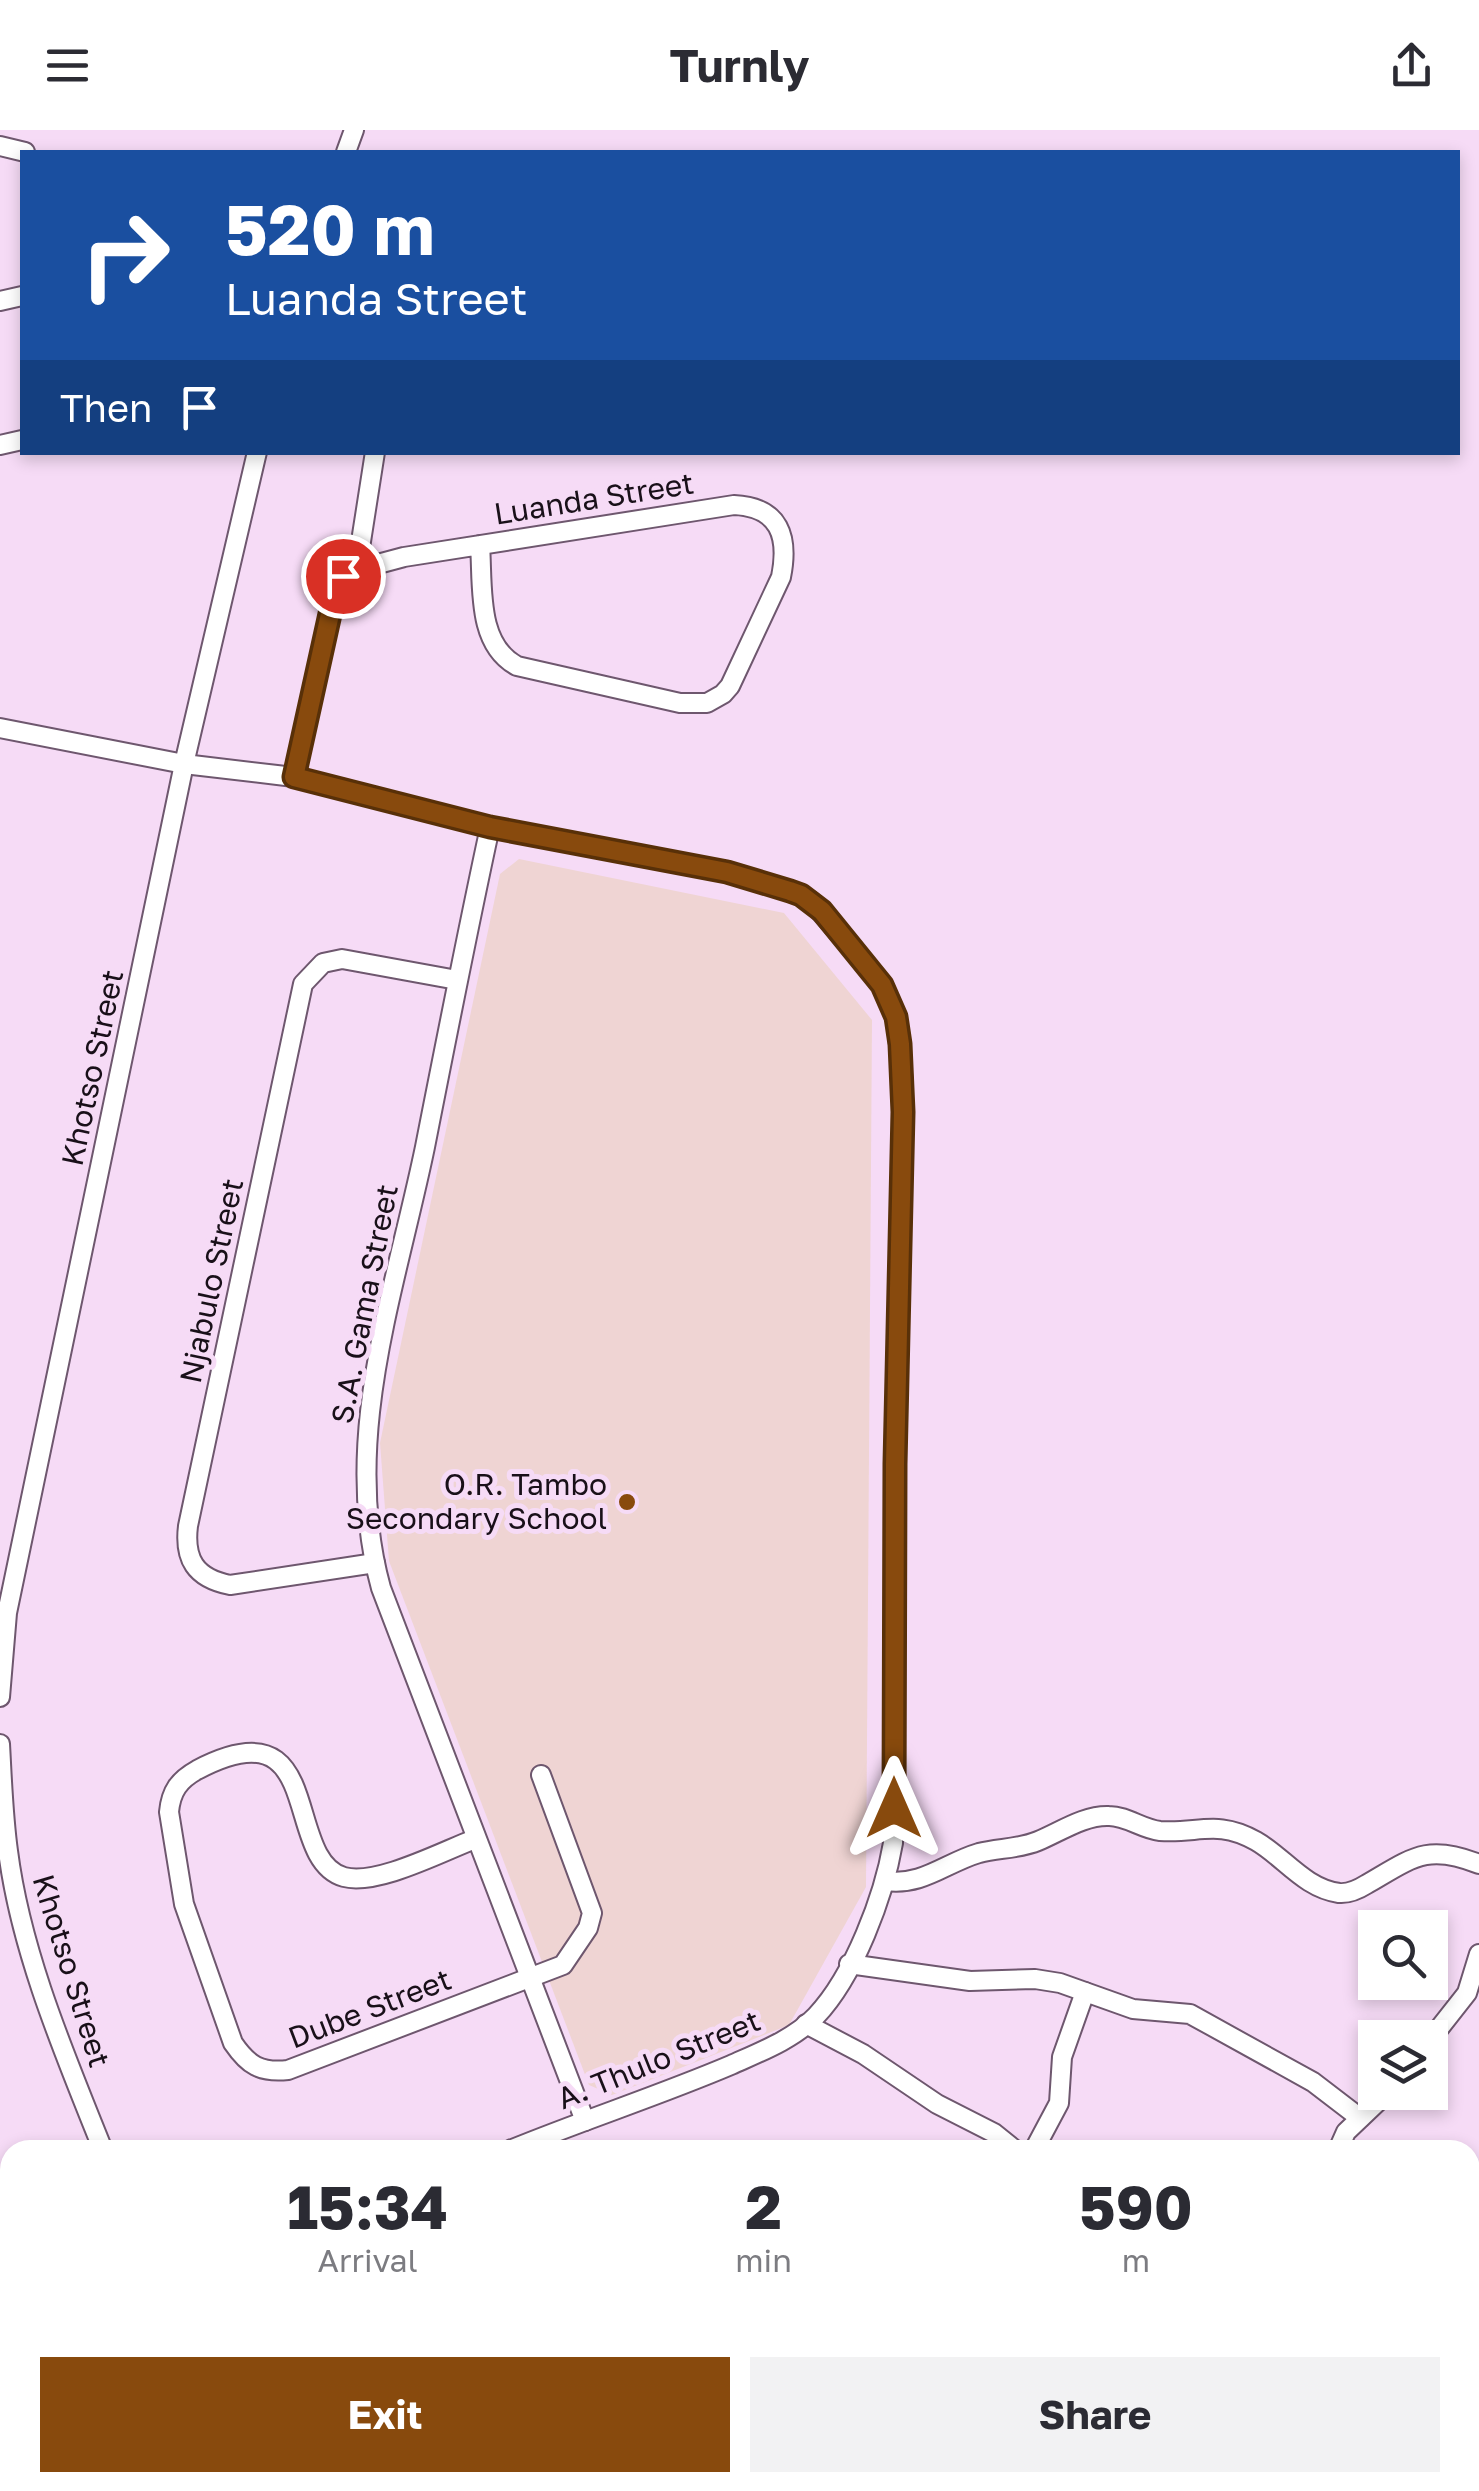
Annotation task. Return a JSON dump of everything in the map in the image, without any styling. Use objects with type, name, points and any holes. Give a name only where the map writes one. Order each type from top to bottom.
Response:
[{"type":"street","name":"Khotso Street","points":[[0,1697],[7,1613],[184,764],[256,455]]},
{"type":"street","points":[[294,777],[334,596],[343,576],[358,567],[375,455]]},
{"type":"street","name":"Luanda Street","points":[[358,567],[480,545],[734,505],[752,506],[777,525],[785,560],[782,577],[730,686],[707,703],[680,703],[517,666],[506,660],[492,644],[489,633],[480,545]]},
{"type":"street","name":"A. Thulo Street","points":[[0,728],[184,764],[294,777],[490,827],[727,872],[801,895],[822,911],[882,985],[891,1002],[900,1044],[903,1141],[895,1464],[894,1843],[886,1881],[872,1920],[849,1964],[820,2011],[806,2024],[761,2052],[585,2120],[559,2140]]},
{"type":"street","name":"S.A. Gama Street","points":[[490,827],[366,1423],[365,1469],[374,1563],[528,1978],[585,2120]]},
{"type":"street","name":"Njabulo Street","points":[[374,1563],[230,1584],[210,1580],[194,1568],[187,1552],[187,1538],[303,984],[323,963],[342,959],[456,980]]},
{"type":"street","name":"Khotso Street","points":[[0,1744],[4,1853],[31,1951],[72,2074],[99,2140]]},
{"type":"street","name":"Dube Street","points":[[475,1838],[382,1874],[348,1878],[324,1862],[285,1769],[276,1760],[256,1754],[203,1767],[177,1785],[170,1799],[184,1904],[232,2043],[255,2068],[270,2072],[288,2070],[528,1978]]},
{"type":"street","points":[[528,1978],[564,1965],[592,1918],[541,1775]]},
{"type":"street","points":[[886,1881],[920,1880],[966,1857],[1025,1846],[1084,1820],[1107,1816],[1154,1830],[1215,1827],[1235,1833],[1256,1841],[1301,1877],[1339,1893],[1360,1888],[1420,1854],[1445,1854],[1479,1864]]},
{"type":"street","points":[[1445,2020],[1466,1993],[1479,1954]]},
{"type":"street","points":[[849,1964],[970,1981],[1035,1979],[1086,1992],[1120,2006],[1175,2010],[1212,2024],[1313,2082],[1360,2118]]},
{"type":"street","points":[[1039,2140],[1059,2103],[1062,2057],[1086,1992]]},
{"type":"street","points":[[806,2024],[863,2054],[938,2104],[1002,2140]]},
{"type":"street","points":[[1342,2140],[1369,2110]]},
{"type":"shaded area","name":"O.R. Tambo Secondary School","points":[[519,859],[784,913],[872,1020],[866,1887],[789,2025],[612,2095],[589,2085],[389,1561],[380,1443],[500,874]]},
{"type":"place","name":"O.R. Tambo Secondary School","points":[[627,1502]]},
{"type":"route","points":[[343,576],[334,596],[294,777],[490,827],[727,872],[801,895],[822,911],[882,985],[891,1002],[900,1044],[903,1141],[895,1464],[894,1808]]}]
